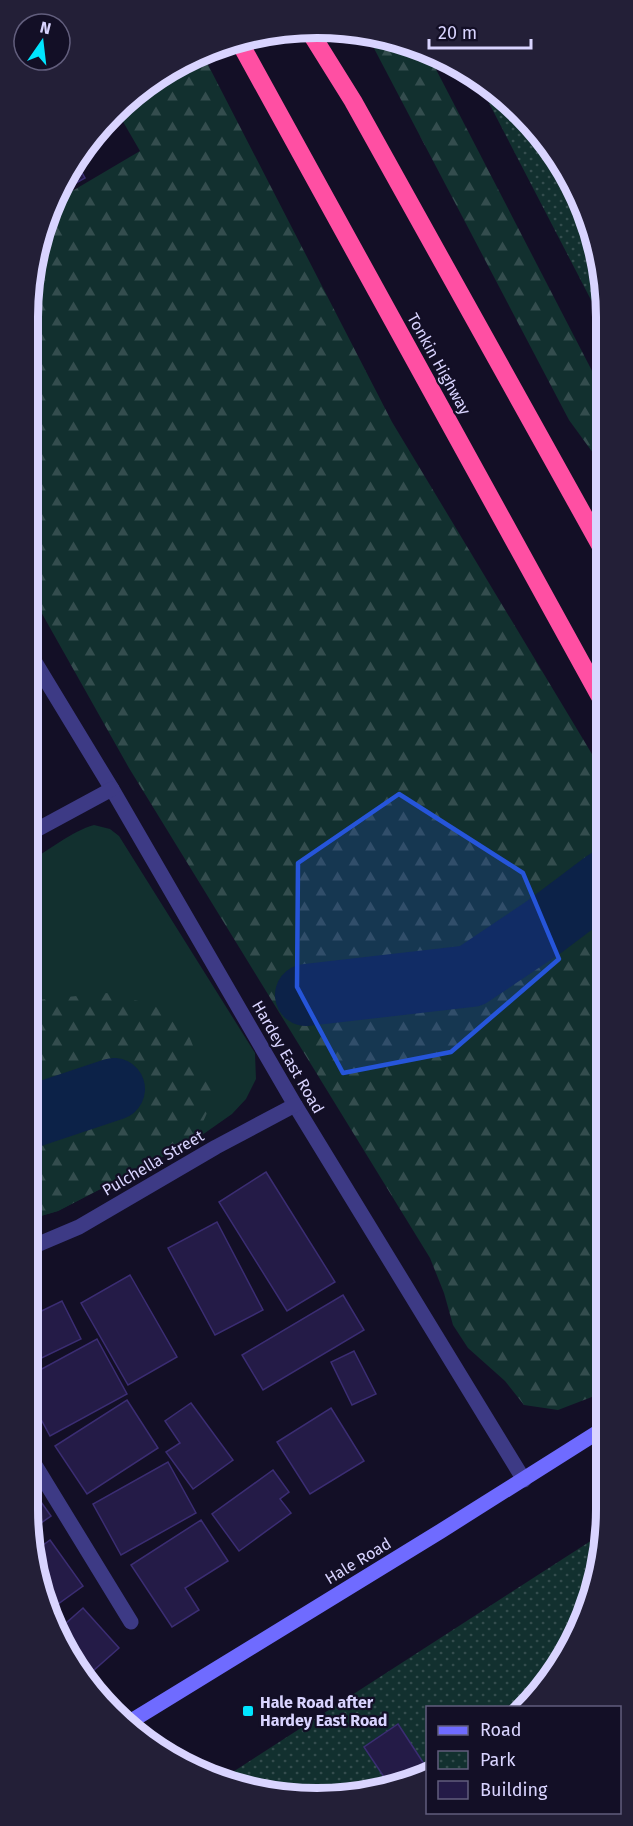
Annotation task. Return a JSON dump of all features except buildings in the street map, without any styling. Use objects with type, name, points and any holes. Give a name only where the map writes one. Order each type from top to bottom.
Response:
[{"type":"highway","points":[[314,38],[353,100]]},
{"type":"highway","points":[[323,38],[353,100],[596,538]]},
{"type":"highway","name":"Tonkin Highway","points":[[242,47],[596,689]]},
{"type":"main road","name":"Hale Road","points":[[134,1720],[596,1433]]},
{"type":"street","name":"Hardey East Road","points":[[37,665],[112,789],[295,1105],[524,1480]]},
{"type":"street","points":[[37,830],[112,789]]},
{"type":"street","name":"Pulchella Street","points":[[37,1245],[79,1227],[216,1147],[295,1105]]},
{"type":"street","points":[[37,1468],[131,1622]]},
{"type":"highlighted area","points":[[399,794],[523,873],[559,959],[451,1052],[343,1073],[297,987],[298,863]]},
{"type":"green space","points":[[371,43],[406,52],[433,63],[596,379],[596,457],[569,420]]},
{"type":"green space","points":[[206,61],[392,422],[596,761],[596,1395],[558,1410],[524,1405],[505,1381],[468,1348],[453,1325],[444,1293],[430,1258],[129,768],[37,605],[37,316],[40,280],[47,244],[65,195],[140,151],[121,118],[161,85]]},
{"type":"green space","points":[[484,94],[514,119],[538,147],[567,193],[586,244],[596,309]]},
{"type":"green space","points":[[94,825],[110,829],[119,836],[255,1053],[256,1079],[246,1099],[232,1114],[195,1140],[58,1211],[37,1217],[37,857]]},
{"type":"green space","points":[[107,993],[154,1005],[189,1036],[214,1097],[195,1140],[58,1211],[37,1217],[37,1000]]},
{"type":"green space","points":[[98,1070],[97,1103],[37,1130],[37,1085]]},
{"type":"green space","points":[[594,1539],[581,1599],[567,1633],[538,1679],[515,1706],[426,1706],[426,1766],[389,1779],[335,1788],[280,1786],[229,1775]]},
{"type":"waterway","points":[[306,995],[471,976],[544,927],[596,888]]},
{"type":"waterway","points":[[37,1115],[114,1089]]},
{"type":"place","name":"Hale Road after Hardey East Road","points":[[248,1711]]}]
